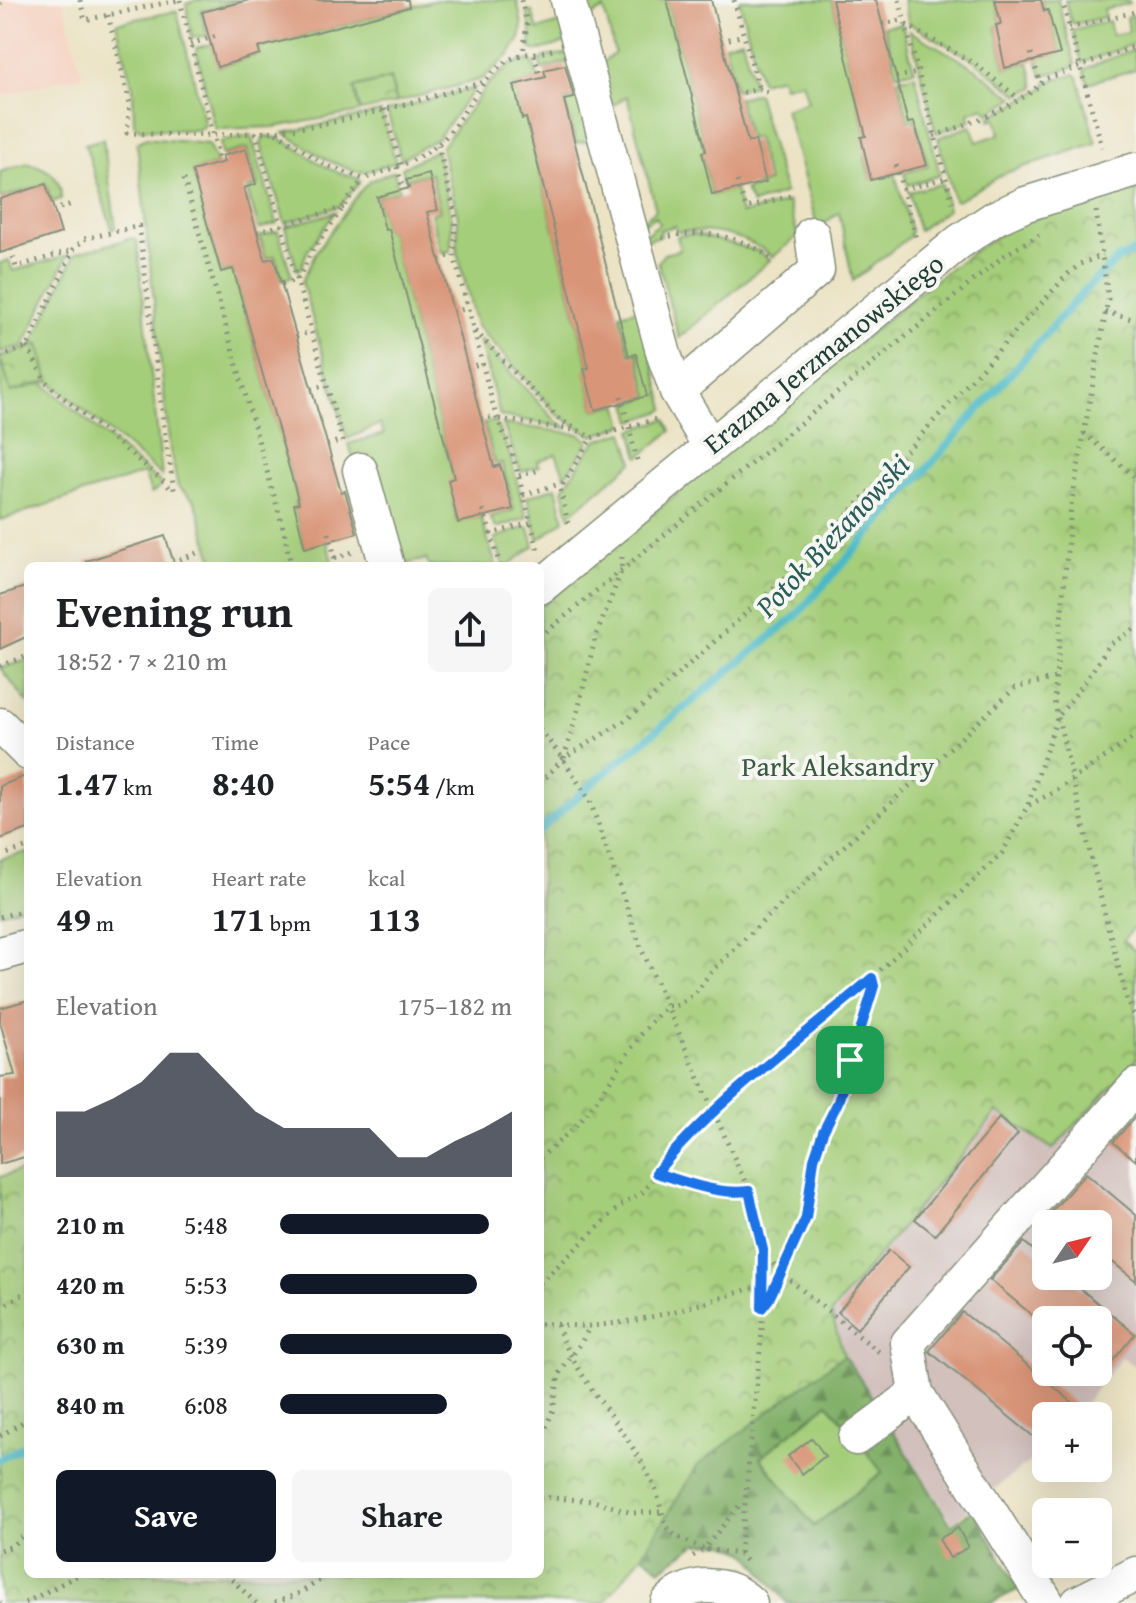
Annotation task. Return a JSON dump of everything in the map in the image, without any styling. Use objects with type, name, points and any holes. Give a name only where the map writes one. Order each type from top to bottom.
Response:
[{"type":"street","points":[[568,0],[664,355],[674,403],[710,446]]},
{"type":"street","name":"Erazma Jerzmanowskiego","points":[[548,581],[928,266],[995,218],[1067,189],[1136,170]]},
{"type":"street","points":[[674,403],[817,270],[812,234]]},
{"type":"street","points":[[353,463],[386,562]]},
{"type":"street","points":[[0,725],[24,749]]},
{"type":"street","points":[[0,954],[24,947]]},
{"type":"street","points":[[1042,1581],[914,1383],[908,1343],[1136,1086]]},
{"type":"street","points":[[856,1438],[914,1383]]},
{"type":"street","points":[[1078,1603],[1136,1574]]},
{"type":"street","points":[[668,1603],[682,1592],[705,1586],[731,1590],[750,1603]]},
{"type":"path","points":[[80,0],[85,20],[180,0],[220,163]]},
{"type":"path","points":[[521,0],[527,23],[523,54]]},
{"type":"path","points":[[734,0],[759,89]]},
{"type":"path","points":[[899,0],[954,208]]},
{"type":"path","points":[[1062,0],[1102,147]]},
{"type":"path","points":[[1069,28],[1135,12]]},
{"type":"path","points":[[108,15],[130,103],[127,133],[212,135],[275,131],[384,109],[485,82]]},
{"type":"path","points":[[882,24],[905,23],[975,64],[1018,98]]},
{"type":"path","points":[[721,41],[744,35]]},
{"type":"path","points":[[190,44],[217,36]]},
{"type":"path","points":[[934,136],[987,116],[1045,79],[1136,46]]},
{"type":"path","points":[[282,284],[296,280],[311,253],[363,179],[399,166],[438,145],[485,82],[510,60],[523,54],[534,55],[560,48]]},
{"type":"path","points":[[1031,53],[1040,84]]},
{"type":"path","points":[[534,55],[541,78]]},
{"type":"path","points":[[896,77],[917,73]]},
{"type":"path","points":[[735,94],[759,89],[773,94]]},
{"type":"path","points":[[384,109],[403,190]]},
{"type":"path","points":[[275,131],[324,164],[363,179]]},
{"type":"path","points":[[255,132],[342,440],[353,463]]},
{"type":"path","points":[[438,145],[456,218],[454,255],[497,417],[512,452],[542,562]]},
{"type":"path","points":[[896,165],[916,237]]},
{"type":"path","points":[[903,190],[945,178]]},
{"type":"path","points":[[184,179],[290,562]]},
{"type":"path","points":[[737,181],[746,208],[790,196]]},
{"type":"path","points":[[1095,202],[1108,299],[1071,506],[1055,678],[1057,718],[1127,1000],[1136,1019]]},
{"type":"path","points":[[60,208],[75,203]]},
{"type":"path","points":[[257,232],[346,206]]},
{"type":"path","points":[[2,354],[27,347],[74,249],[84,239],[139,226],[175,495],[166,483],[46,382],[27,347]]},
{"type":"path","points":[[657,240],[680,233],[705,232],[759,249],[774,261]]},
{"type":"path","points":[[544,634],[1005,255],[1042,233]]},
{"type":"path","points":[[11,249],[16,267],[74,249]]},
{"type":"path","points":[[439,259],[454,255]]},
{"type":"path","points":[[544,779],[563,759],[626,720],[814,552],[1068,274],[1080,264],[1103,257]]},
{"type":"path","points":[[453,312],[468,308]]},
{"type":"path","points":[[1105,312],[1136,320]]},
{"type":"path","points":[[474,330],[559,419],[591,438]]},
{"type":"path","points":[[296,336],[311,332]]},
{"type":"path","points":[[467,368],[482,363]]},
{"type":"path","points":[[311,389],[326,385]]},
{"type":"path","points":[[621,396],[638,464]]},
{"type":"path","points":[[568,523],[560,489],[591,438],[629,427],[674,403]]},
{"type":"path","points":[[481,419],[497,417],[580,431]]},
{"type":"path","points":[[1084,433],[1136,478]]},
{"type":"path","points":[[327,445],[342,440]]},
{"type":"path","points":[[519,476],[539,470]]},
{"type":"path","points":[[523,495],[562,483]]},
{"type":"path","points":[[483,510],[499,562]]},
{"type":"path","points":[[563,759],[595,639],[621,572],[627,514]]},
{"type":"path","points":[[491,534],[530,523]]},
{"type":"path","points":[[329,533],[335,558]]},
{"type":"path","points":[[180,560],[199,552]]},
{"type":"path","points":[[544,1279],[620,1206],[643,1192],[680,1143],[872,978],[1002,853],[1028,805],[1057,718],[1109,645],[1136,628]]},
{"type":"path","points":[[0,666],[24,657]]},
{"type":"path","points":[[544,1154],[592,1108],[637,1039],[667,1006],[676,1006],[694,994],[712,971],[759,925],[1015,688],[1055,678]]},
{"type":"path","points":[[544,734],[590,801],[641,948],[749,1191],[763,1250],[762,1330],[740,1554]]},
{"type":"path","points":[[1028,805],[1072,780],[1136,736]]},
{"type":"path","points":[[0,856],[24,848]]},
{"type":"path","points":[[0,917],[24,910]]},
{"type":"path","points":[[762,1308],[806,1218],[814,1159],[838,1102],[874,986],[872,978]]},
{"type":"path","points":[[656,1173],[709,1189],[735,1193],[749,1191]]},
{"type":"path","points":[[763,1250],[780,1272],[914,1383]]},
{"type":"path","points":[[544,1324],[590,1326],[694,1308],[762,1285]]},
{"type":"path","points":[[0,1308],[24,1293]]},
{"type":"path","points":[[557,1325],[570,1355],[624,1434],[656,1492],[660,1512],[672,1533],[704,1549],[743,1501]]},
{"type":"path","points":[[544,1432],[553,1410],[559,1374],[590,1326]]},
{"type":"path","points":[[0,1436],[24,1421]]},
{"type":"path","points":[[544,1497],[594,1501],[632,1513],[660,1512]]},
{"type":"path","points":[[0,1550],[10,1547],[24,1535]]},
{"type":"path","points":[[25,1603],[72,1578]]},
{"type":"path","points":[[230,1578],[256,1603]]},
{"type":"path","points":[[275,1603],[302,1592],[323,1578]]},
{"type":"path","points":[[297,1603],[302,1592]]},
{"type":"shaded area","points":[[0,0],[63,0],[82,75],[0,96]]},
{"type":"shaded area","points":[[1136,1061],[1136,1367],[1122,1357],[1112,1369],[1112,1306],[1032,1306],[1032,1386],[1098,1386],[1085,1402],[1032,1402],[1032,1460],[952,1522],[845,1354],[832,1314],[998,1112],[1053,1150]]},
{"type":"green space","points":[[196,0],[241,0],[201,11],[207,36],[192,37],[186,4]]},
{"type":"green space","points":[[436,0],[517,0],[522,25],[520,39],[509,55],[482,79],[397,102],[390,78],[354,88],[360,111],[355,113],[274,127],[214,127],[196,48],[211,44],[218,67],[260,54],[258,48]]},
{"type":"green space","points":[[581,0],[667,0],[706,151],[702,153],[712,195],[735,189],[741,214],[788,202],[798,236],[773,257],[741,239],[703,231],[678,232],[675,226],[660,230],[661,236],[643,241],[642,237],[659,224],[656,216],[640,226],[639,223],[656,210],[627,96],[609,108],[597,66],[615,53],[604,9],[585,20]]},
{"type":"green space","points":[[739,0],[832,0],[866,136],[865,159],[871,179],[895,174],[911,231],[909,237],[853,281],[839,212],[818,229],[785,109],[808,101],[802,82],[783,86],[781,77],[761,82]]},
{"type":"green space","points":[[903,0],[995,0],[1001,24],[996,26],[1005,68],[1029,62],[1035,87],[1019,95],[975,61],[909,23]]},
{"type":"green space","points":[[1041,0],[1058,0],[1075,64],[1042,76],[1037,59],[1060,53],[1048,11],[1044,11]]},
{"type":"green space","points":[[1065,0],[1128,0],[1129,3],[1104,10],[1105,17],[1075,24],[1071,22]]},
{"type":"green space","points":[[177,11],[205,125],[197,130],[140,129],[134,124],[133,88],[116,23]]},
{"type":"green space","points":[[532,11],[538,30],[562,22],[568,42],[537,51],[530,48],[531,31],[527,13]]},
{"type":"green space","points":[[1133,15],[1136,43],[1082,63],[1073,32],[1076,29],[1109,21],[1112,35],[1129,32],[1127,17]]},
{"type":"green space","points":[[902,24],[914,70],[897,74],[884,26]]},
{"type":"green space","points":[[910,31],[975,68],[1014,98],[989,113],[984,107],[968,113],[971,121],[936,133]]},
{"type":"green space","points":[[742,39],[754,85],[736,90],[725,44]]},
{"type":"green space","points":[[1134,49],[1136,69],[1088,83],[1084,69]]},
{"type":"green space","points":[[571,53],[591,140],[576,143],[565,101],[577,98],[568,62],[541,69],[540,61],[545,57]]},
{"type":"green space","points":[[530,60],[539,79],[514,86],[522,118],[526,118],[589,368],[585,370],[595,410],[618,404],[624,425],[593,436],[558,415],[476,325],[457,251],[458,217],[441,148],[489,83],[511,64]]},
{"type":"green space","points":[[1074,74],[1078,77],[1096,143],[1005,173],[954,200],[938,138],[971,126],[977,142],[1000,134],[996,118],[990,120],[990,117],[1044,88],[1047,82]]},
{"type":"green space","points":[[915,75],[940,175],[908,185],[904,173],[928,166],[915,119],[908,121],[898,79]]},
{"type":"green space","points":[[390,79],[396,103],[361,111],[354,88]]},
{"type":"green space","points":[[475,88],[438,138],[401,159],[387,111]]},
{"type":"green space","points":[[757,93],[785,193],[752,204],[745,190],[768,182],[756,137],[749,139],[738,98]]},
{"type":"green space","points":[[381,112],[396,162],[364,172],[353,171],[327,160],[284,133]]},
{"type":"green space","points":[[251,135],[277,223],[259,229],[247,189],[258,185],[247,148],[222,155],[220,142]]},
{"type":"green space","points":[[264,136],[287,142],[325,166],[360,182],[340,206],[285,223],[261,144]]},
{"type":"green space","points":[[146,138],[208,144],[217,164],[193,171],[221,272],[233,269],[299,503],[294,504],[305,547],[327,541],[332,562],[214,562],[194,500],[178,487],[170,450],[137,143]]},
{"type":"green space","points":[[103,139],[116,228],[112,229],[85,144]]},
{"type":"green space","points":[[436,150],[452,218],[451,251],[441,253],[431,214],[440,211],[431,173],[406,179],[402,168]]},
{"type":"green space","points":[[27,163],[52,174],[59,185],[61,199],[52,202],[46,184],[0,198],[0,172]]},
{"type":"green space","points":[[394,171],[399,191],[377,197],[385,230],[389,229],[454,478],[453,502],[457,522],[481,517],[495,562],[427,562],[426,559],[396,562],[348,444],[384,434],[380,424],[347,439],[302,282],[316,252],[370,181]]},
{"type":"green space","points":[[940,184],[948,209],[918,231],[909,192]]},
{"type":"green space","name":"Park Aleksandry","points":[[1136,184],[1136,924],[1123,941],[1136,952],[1136,1060],[1053,1149],[997,1112],[831,1313],[844,1355],[698,1465],[642,1555],[604,1603],[0,1603],[0,1177],[24,1169],[24,1578],[544,1578],[544,604],[926,287],[1015,225]]},
{"type":"green space","points":[[335,212],[307,252],[300,270],[297,270],[285,227]]},
{"type":"green space","points":[[278,231],[292,277],[282,280],[275,256],[266,258],[260,236]]},
{"type":"green space","points":[[694,234],[758,251],[770,260],[679,338],[658,262],[664,254],[680,250],[677,236]]},
{"type":"green space","points":[[133,238],[137,241],[162,476],[49,381],[39,344],[31,346],[76,253]]},
{"type":"green space","points":[[68,255],[23,346],[0,352],[0,263],[9,260],[13,271]]},
{"type":"green space","points":[[638,309],[665,408],[633,421],[628,403],[649,397],[637,352],[630,354],[620,314]]},
{"type":"green space","points":[[479,339],[555,420],[568,428],[500,416]]},
{"type":"green space","points":[[38,344],[49,381],[11,392],[0,357]]},
{"type":"green space","points":[[1,360],[11,392],[43,383],[161,483],[159,488],[151,493],[144,473],[0,520]]},
{"type":"green space","points":[[666,419],[671,431],[639,457],[632,430]]},
{"type":"green space","points":[[495,421],[509,453],[527,518],[496,528],[490,517],[514,510],[502,463],[495,464],[484,423]]},
{"type":"green space","points":[[503,424],[579,434],[588,443],[565,476],[556,454],[538,461],[539,466],[521,472]]},
{"type":"green space","points":[[624,432],[633,462],[569,515],[563,489],[595,441]]},
{"type":"green space","points":[[556,487],[564,520],[538,538],[527,497]]},
{"type":"green space","points":[[526,527],[534,546],[512,562],[502,562],[495,538]]},
{"type":"green space","points":[[24,661],[24,698],[0,668]]},
{"type":"green space","points":[[24,853],[24,906],[0,913],[0,859]]},
{"type":"green space","points":[[844,1355],[878,1406],[849,1429],[828,1403],[760,1458],[814,1526],[882,1472],[863,1447],[890,1426],[951,1525],[973,1510],[1019,1589],[991,1603],[787,1603],[747,1553],[723,1543],[696,1544],[661,1569],[642,1555],[698,1465]]},
{"type":"green space","points":[[828,1403],[883,1472],[814,1526],[760,1457]]},
{"type":"building","points":[[249,0],[408,0],[409,7],[258,48],[260,54],[217,67],[202,12]]},
{"type":"building","points":[[667,0],[711,0],[748,142],[755,140],[766,182],[712,195],[702,152],[706,151]]},
{"type":"building","points":[[832,0],[876,0],[908,123],[914,122],[927,165],[871,180],[861,137],[866,136]]},
{"type":"building","points":[[995,0],[1041,0],[1044,11],[1048,10],[1060,54],[1005,68],[996,25],[1001,24]]},
{"type":"building","points":[[565,65],[574,98],[564,100],[629,356],[636,354],[647,396],[595,410],[584,369],[589,368],[526,118],[522,119],[514,85],[546,77],[544,70]]},
{"type":"building","points":[[246,149],[256,184],[244,188],[265,260],[274,258],[341,492],[345,491],[357,533],[305,548],[294,504],[299,503],[233,269],[221,272],[192,171],[224,162],[222,156]]},
{"type":"building","points":[[429,174],[438,210],[427,212],[494,467],[500,465],[513,509],[458,523],[448,480],[454,478],[389,229],[385,230],[377,197],[409,188],[406,180]]},
{"type":"building","points":[[46,184],[61,233],[0,253],[0,199]]},
{"type":"building","points":[[165,536],[174,562],[86,562]]},
{"type":"building","points":[[24,587],[24,638],[0,649],[0,595]]},
{"type":"building","points":[[24,777],[24,830],[0,839],[0,786]]},
{"type":"building","points":[[24,1001],[24,1157],[0,1164],[0,1077],[15,1075],[0,1022],[0,1008]]},
{"type":"building","points":[[1136,1116],[1136,1161],[1113,1142]]},
{"type":"building","points":[[999,1118],[1018,1134],[935,1235],[915,1219]]},
{"type":"building","points":[[1086,1173],[1136,1215],[1136,1281],[1112,1261],[1112,1210],[1053,1210]]},
{"type":"building","points":[[1024,1242],[1032,1249],[1032,1290],[1082,1290],[1101,1306],[1032,1306],[1032,1315],[990,1280]]},
{"type":"building","points":[[889,1250],[909,1267],[857,1329],[838,1312]]},
{"type":"building","points":[[962,1312],[1032,1369],[1032,1386],[1053,1386],[1072,1402],[1032,1402],[1032,1436],[929,1351]]},
{"type":"building","points":[[1112,1315],[1135,1334],[1112,1362]]},
{"type":"building","points":[[812,1438],[825,1456],[802,1474],[788,1456]]},
{"type":"building","points":[[958,1528],[968,1547],[950,1558],[939,1539]]},
{"type":"waterway","name":"Potok Bieżanowski","points":[[544,826],[797,615],[1085,290],[1119,258],[1136,251]]},
{"type":"waterway","name":"Potok Bieżanowski","points":[[0,1459],[24,1446]]},
{"type":"route","points":[[872,978],[874,986],[850,1060],[838,1102],[814,1159],[806,1218],[762,1308],[763,1250],[749,1191],[735,1193],[709,1189],[656,1173],[680,1143],[714,1112],[872,978]]}]
